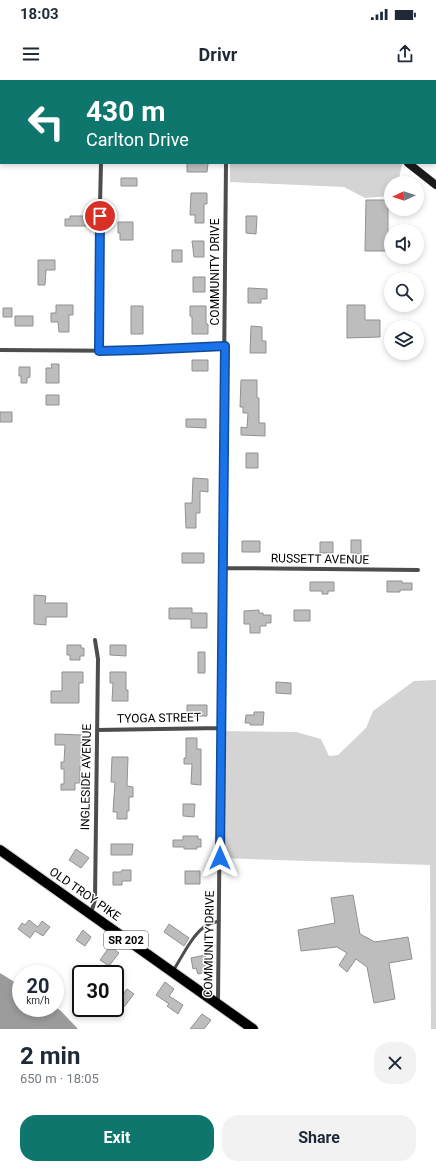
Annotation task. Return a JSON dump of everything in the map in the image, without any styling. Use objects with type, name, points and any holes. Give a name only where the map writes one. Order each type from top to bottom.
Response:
[{"type":"main road","points":[[409,164],[436,185]]},
{"type":"main road","name":"OLD TROY PIKE","points":[[0,850],[253,1029]]},
{"type":"street","points":[[99,351],[98,289],[101,164]]},
{"type":"street","name":"COMMUNITY DRIVE","points":[[218,1004],[226,164]]},
{"type":"street","points":[[0,350],[99,351],[225,346]]},
{"type":"street","name":"RUSSETT AVENUE","points":[[222,568],[418,570]]},
{"type":"street","name":"INGLESIDE AVENUE","points":[[91,914],[95,900],[98,658],[94,640]]},
{"type":"street","name":"TYOGA STREET","points":[[97,730],[221,728]]},
{"type":"lane","points":[[172,972],[194,938],[203,928],[209,924],[219,921]]},
{"type":"shaded area","points":[[230,164],[402,164],[399,176],[384,176],[384,197],[365,198],[344,187],[230,182]]},
{"type":"shaded area","points":[[436,680],[436,1029],[431,1029],[430,865],[220,858],[221,731],[296,732],[321,739],[329,756],[338,755],[366,728],[373,711],[414,681]]},
{"type":"shaded area","points":[[0,973],[12,980],[12,1017],[64,1017],[64,1014],[78,1029],[0,1029]]},
{"type":"building","points":[[187,164],[208,164],[207,172],[187,172]]},
{"type":"building","points":[[121,178],[137,178],[137,186],[121,186]]},
{"type":"building","points":[[191,193],[207,193],[207,204],[204,204],[204,223],[195,223],[195,215],[190,215]]},
{"type":"building","points":[[366,200],[384,200],[384,216],[388,216],[388,224],[384,224],[384,251],[365,251]]},
{"type":"building","points":[[70,216],[86,216],[86,226],[65,226],[65,219],[70,219]]},
{"type":"building","points":[[246,216],[257,216],[256,234],[246,233]]},
{"type":"building","points":[[118,222],[133,222],[133,240],[120,240],[120,233],[118,233]]},
{"type":"building","points":[[192,241],[204,241],[204,257],[194,257]]},
{"type":"building","points":[[172,250],[182,250],[182,262],[172,262]]},
{"type":"building","points":[[38,260],[55,260],[55,270],[46,270],[45,285],[38,285]]},
{"type":"building","points":[[193,277],[205,277],[205,292],[193,292]]},
{"type":"building","points":[[248,288],[267,289],[267,299],[261,299],[261,303],[248,303]]},
{"type":"building","points":[[56,305],[73,305],[73,315],[69,315],[69,332],[59,332],[58,322],[51,322],[51,313],[56,313]]},
{"type":"building","points":[[347,305],[365,305],[365,320],[380,320],[380,337],[347,338]]},
{"type":"building","points":[[131,306],[143,306],[143,334],[131,334]]},
{"type":"building","points":[[190,306],[206,306],[206,324],[208,324],[208,334],[192,334],[192,317],[190,316]]},
{"type":"building","points":[[3,308],[12,308],[12,317],[3,317]]},
{"type":"building","points":[[15,316],[33,316],[33,326],[15,326]]},
{"type":"building","points":[[251,326],[262,327],[262,341],[266,341],[266,353],[250,353]]},
{"type":"building","points":[[192,360],[208,360],[208,371],[192,371]]},
{"type":"building","points":[[51,364],[59,364],[59,383],[46,383],[46,368],[52,368]]},
{"type":"building","points":[[19,367],[30,367],[30,377],[27,378],[27,383],[21,383]]},
{"type":"building","points":[[241,380],[257,380],[259,423],[265,423],[265,436],[241,435],[241,427],[247,428],[248,413],[243,413],[243,407],[240,407]]},
{"type":"building","points":[[46,395],[59,395],[59,405],[46,405]]},
{"type":"building","points":[[0,412],[12,412],[12,422],[0,422]]},
{"type":"building","points":[[186,419],[206,419],[206,428],[186,427]]},
{"type":"building","points":[[246,453],[258,453],[258,468],[246,468]]},
{"type":"building","points":[[193,478],[208,479],[208,492],[200,491],[200,513],[196,513],[196,528],[186,528],[185,503],[192,503]]},
{"type":"building","points":[[351,540],[361,540],[361,554],[351,553]]},
{"type":"building","points":[[242,541],[260,541],[260,552],[242,552]]},
{"type":"building","points":[[320,542],[333,542],[333,553],[320,553]]},
{"type":"building","points":[[182,553],[204,553],[204,563],[182,563]]},
{"type":"building","points":[[387,581],[412,583],[412,590],[387,592]]},
{"type":"building","points":[[310,582],[334,582],[334,591],[328,591],[328,594],[322,594],[322,591],[310,591]]},
{"type":"building","points":[[34,595],[46,596],[45,603],[67,603],[67,617],[46,617],[46,625],[34,624]]},
{"type":"building","points":[[169,608],[192,608],[192,613],[207,613],[207,628],[191,628],[191,619],[169,619]]},
{"type":"building","points":[[259,610],[259,613],[263,613],[263,615],[271,615],[271,623],[266,623],[266,626],[260,626],[260,633],[250,633],[250,624],[244,624],[244,611]]},
{"type":"building","points":[[294,610],[310,610],[310,621],[294,621]]},
{"type":"building","points":[[67,645],[81,645],[81,648],[84,648],[84,656],[80,656],[80,660],[70,660],[70,655],[67,655]]},
{"type":"building","points":[[110,645],[126,645],[126,656],[110,655]]},
{"type":"building","points":[[198,652],[205,652],[205,673],[198,673]]},
{"type":"building","points":[[62,672],[83,672],[83,683],[79,683],[79,703],[51,703],[51,691],[62,691]]},
{"type":"building","points":[[110,672],[126,672],[126,690],[128,690],[128,701],[112,701],[113,683],[110,683]]},
{"type":"building","points":[[276,682],[291,683],[291,694],[276,693]]},
{"type":"building","points":[[187,705],[207,705],[207,716],[187,716]]},
{"type":"building","points":[[254,712],[264,712],[263,725],[250,725],[250,723],[245,723],[246,715],[254,715]]},
{"type":"building","points":[[55,734],[82,735],[82,766],[80,766],[80,783],[75,783],[75,790],[61,790],[61,784],[64,784],[64,769],[61,769],[61,762],[64,762],[65,745],[55,745]]},
{"type":"building","points":[[186,738],[197,738],[197,749],[201,749],[201,785],[191,784],[192,764],[184,764],[184,758],[186,758]]},
{"type":"building","points":[[112,757],[128,757],[127,786],[133,787],[133,797],[129,797],[129,811],[127,811],[127,819],[117,819],[117,812],[113,812],[115,782],[111,782]]},
{"type":"building","points":[[183,804],[195,804],[194,817],[183,816]]},
{"type":"building","points":[[183,836],[198,836],[198,839],[201,839],[201,847],[197,847],[197,849],[184,849],[184,847],[173,847],[173,840],[183,840]]},
{"type":"building","points":[[111,844],[133,844],[132,855],[111,855]]},
{"type":"building","points":[[76,849],[89,858],[81,868],[69,860]]},
{"type":"building","points":[[122,870],[131,870],[131,881],[122,881],[122,885],[113,885],[113,872],[121,872]]},
{"type":"building","points":[[185,871],[200,871],[200,884],[185,884]]},
{"type":"building","points":[[353,895],[360,934],[375,942],[408,937],[412,959],[389,963],[395,999],[374,1003],[367,967],[356,959],[347,972],[339,965],[347,953],[337,947],[301,951],[298,930],[335,923],[331,898]]},
{"type":"building","points":[[29,920],[38,927],[42,921],[50,927],[43,936],[35,931],[30,938],[18,929],[22,923],[25,925]]},
{"type":"building","points":[[169,924],[189,938],[184,946],[164,932]]},
{"type":"building","points":[[83,930],[91,937],[85,946],[76,940]]},
{"type":"building","points":[[110,946],[119,953],[110,965],[100,960]]},
{"type":"building","points":[[205,955],[209,971],[198,974],[196,968],[193,969],[191,958]]},
{"type":"building","points":[[165,982],[174,989],[169,996],[183,1005],[178,1014],[167,1006],[169,1004],[156,995]]},
{"type":"building","points":[[127,989],[134,994],[124,1007],[124,993]]},
{"type":"building","points":[[202,1014],[211,1020],[204,1029],[190,1029]]},
{"type":"route","points":[[100,216],[98,289],[99,351],[225,346],[220,858]]}]
